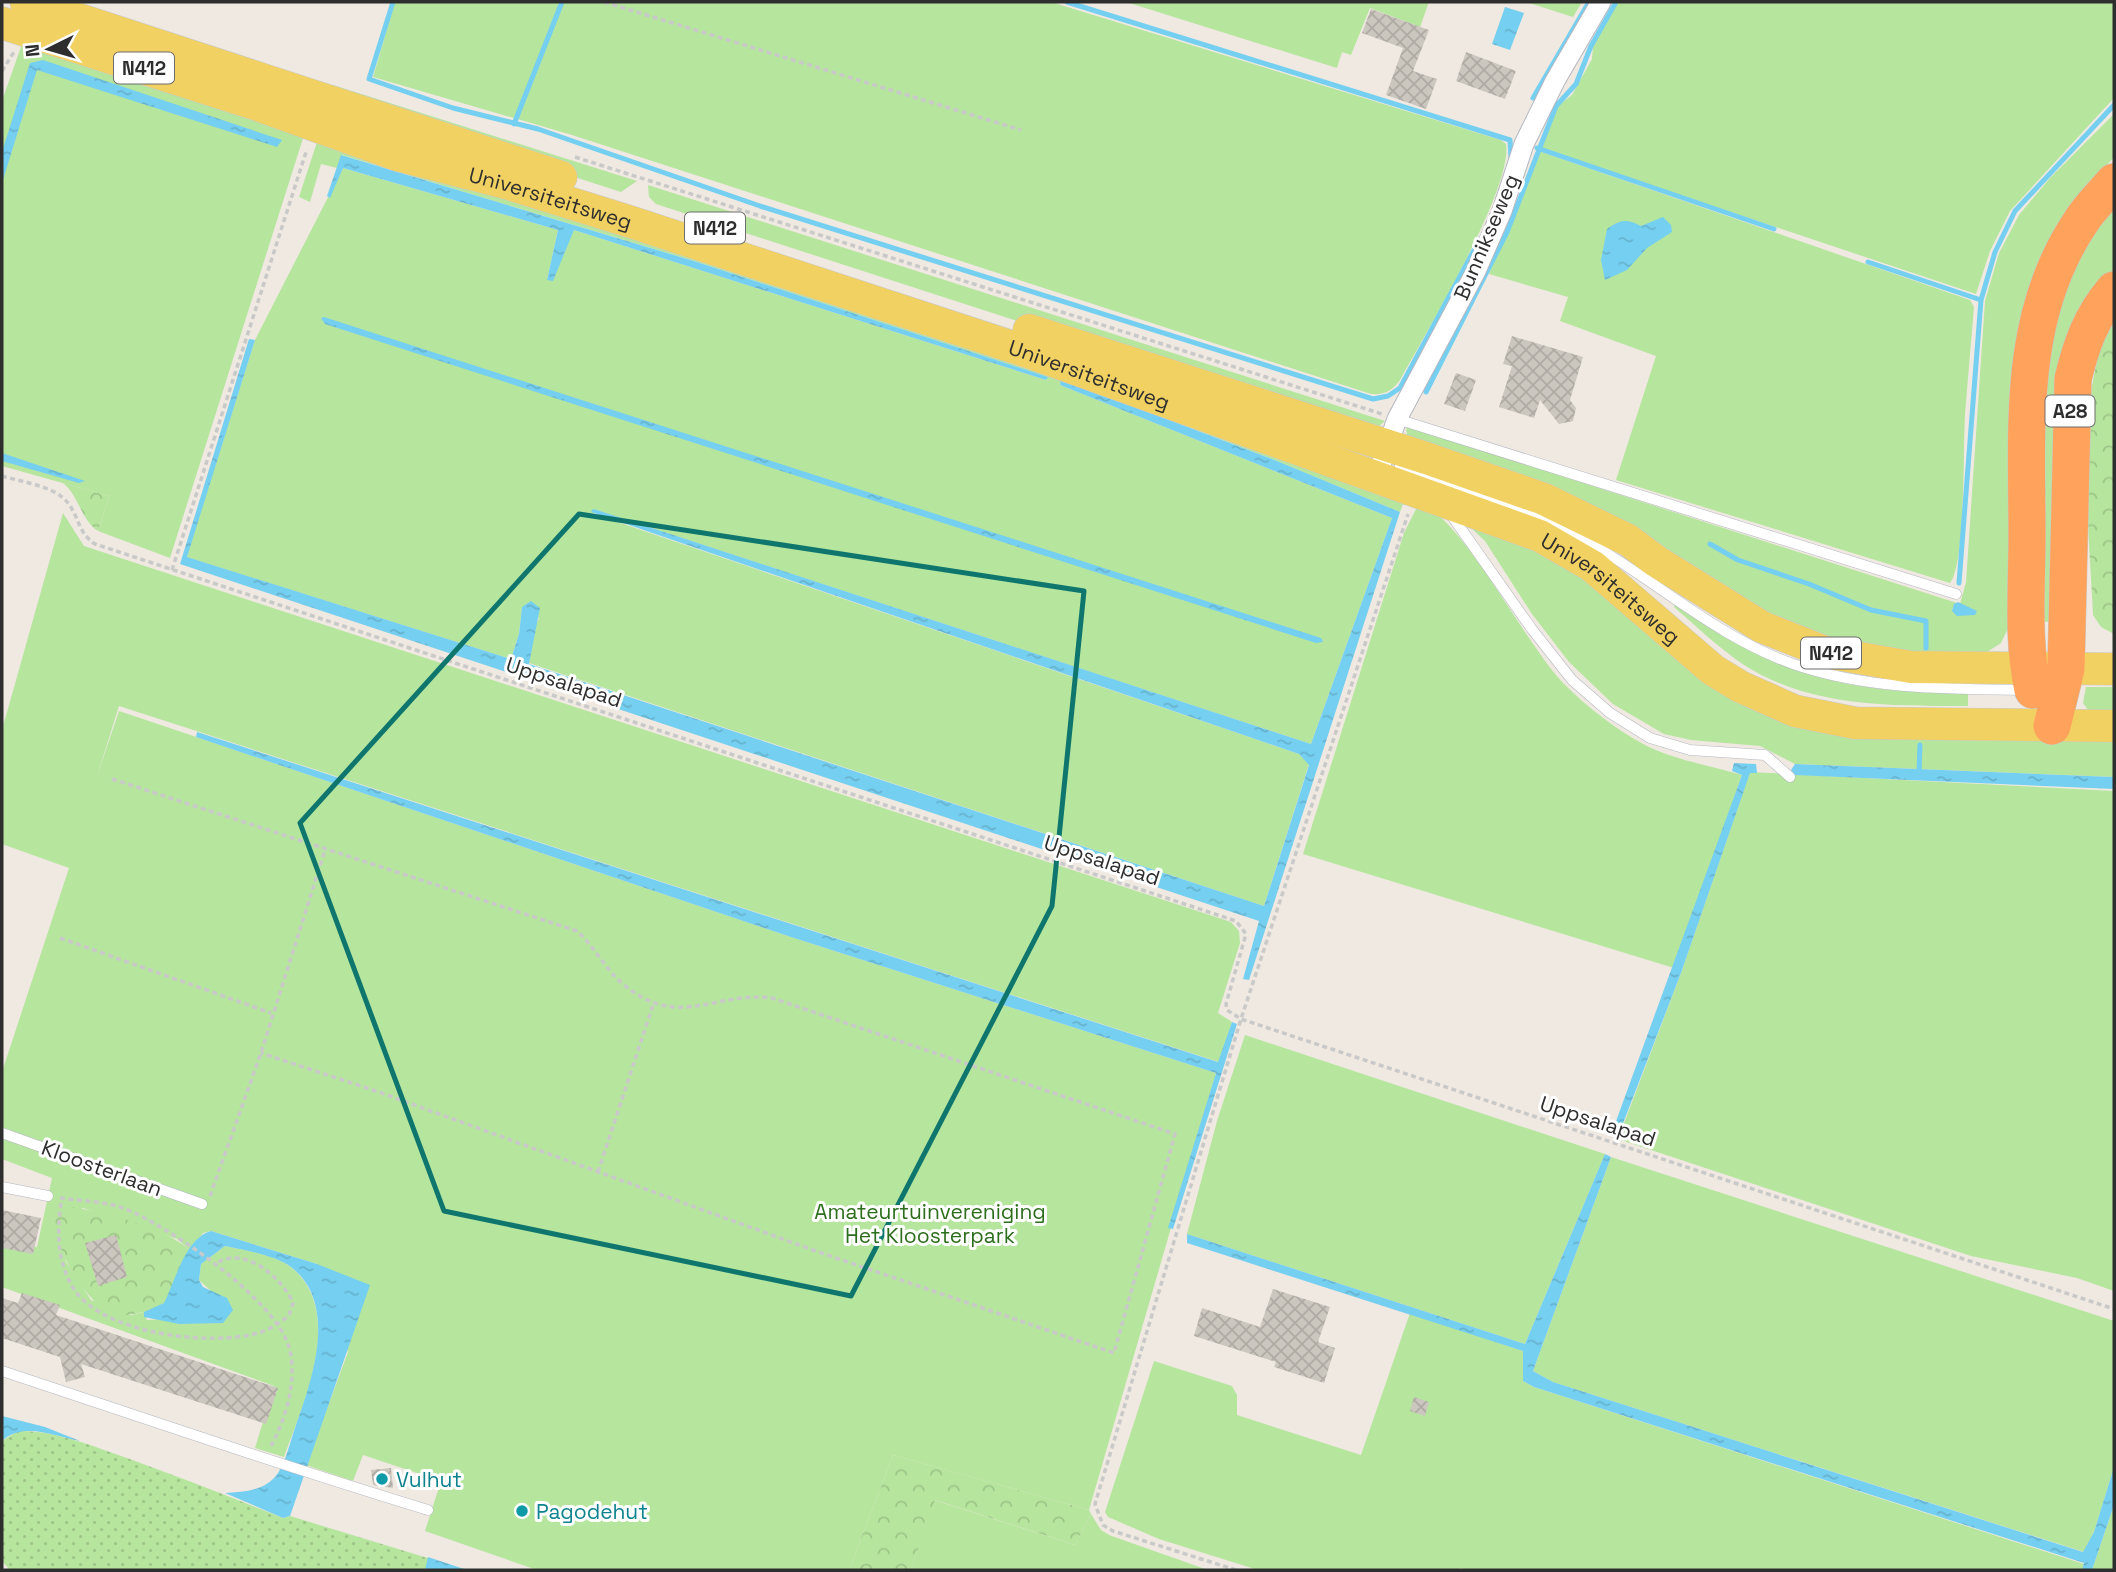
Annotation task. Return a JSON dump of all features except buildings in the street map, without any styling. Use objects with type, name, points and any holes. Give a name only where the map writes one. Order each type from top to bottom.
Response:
[{"type":"highway","name":"A28","points":[[2030,679],[2027,425],[2031,346],[2040,307],[2059,260],[2080,222],[2114,182]]},
{"type":"highway","name":"A28","points":[[2052,726],[2066,669],[2073,379],[2080,348],[2094,317],[2114,290]]},
{"type":"main road","name":"Universiteitsweg","points":[[19,21],[397,155],[531,191],[782,271],[1188,407],[1383,451]]},
{"type":"main road","name":"Universiteitsweg","points":[[19,21],[1383,451],[1419,479],[1540,536],[1592,566],[1713,670],[1771,702],[1795,711],[1855,723],[2114,726]]},
{"type":"main road","name":"Universiteitsweg","points":[[1419,479],[1530,494],[1587,518],[1628,540],[1656,561],[1752,621],[1825,652],[1911,667],[2030,679],[2066,669],[2114,669]]},
{"type":"main road","points":[[2030,679],[2052,726]]},
{"type":"street","name":"Bunnikseweg","points":[[1383,451],[1475,271],[1502,211],[1529,134],[1601,2]]},
{"type":"lane","points":[[19,21],[72,33]]},
{"type":"lane","name":"N412","points":[[19,21],[84,33],[191,68]]},
{"type":"lane","name":"Universiteitsweg","points":[[476,162],[1296,429]]},
{"type":"lane","points":[[1383,451],[1956,594]]},
{"type":"lane","points":[[1419,479],[1440,506],[1455,518],[1563,670],[1610,713],[1650,737],[1690,750],[1765,755],[1790,777]]},
{"type":"lane","name":"Kloosterlaan","points":[[2,1133],[202,1204]]},
{"type":"lane","points":[[2,1186],[48,1196]]},
{"type":"lane","points":[[2,1371],[265,1457],[308,1474],[428,1510]]},
{"type":"path","points":[[604,2],[1021,130]]},
{"type":"path","points":[[172,570],[314,127]]},
{"type":"path","points":[[565,153],[1383,451]]},
{"type":"path","name":"Uppsalapad","points":[[2,475],[58,493],[69,504],[82,534],[94,544],[1236,920],[1246,934],[1226,1004],[1227,1010],[1241,1019],[2114,1309]]},
{"type":"path","points":[[1236,1570],[1113,1531],[1103,1525],[1095,1504],[1241,1019],[1419,479]]},
{"type":"path","points":[[112,779],[577,931],[591,943],[622,984],[653,1005],[671,1009],[751,996],[772,998],[1175,1134],[1114,1353],[813,1250],[376,1090],[261,1053]]},
{"type":"path","points":[[202,1204],[212,1194],[261,1053],[271,1013],[325,850]]},
{"type":"path","points":[[60,938],[271,1013]]},
{"type":"path","points":[[598,1172],[653,1005]]},
{"type":"path","points":[[48,1196],[120,1206],[168,1230],[250,1292],[277,1324],[289,1347],[292,1373],[280,1428],[265,1457]]},
{"type":"path","points":[[61,1198],[57,1232],[61,1260],[73,1289],[93,1307],[121,1321],[183,1337],[237,1337],[262,1332],[289,1317],[293,1303],[285,1286],[271,1273],[236,1258],[222,1258],[214,1265]]},
{"type":"highlighted area","points":[[579,514],[1084,591],[1052,906],[851,1296],[444,1211],[300,823]]},
{"type":"green space","points":[[395,2],[1051,2],[1501,140],[1506,144],[1504,165],[1496,193],[1465,262],[1400,380],[1388,391],[1371,394],[572,135],[373,77]]},
{"type":"green space","points":[[1126,2],[1429,2],[1420,27],[1370,8],[1351,55],[1342,52],[1337,68]]},
{"type":"green space","points":[[1526,2],[1582,2],[1573,17]]},
{"type":"green space","points":[[1618,2],[2114,2],[2114,98],[2010,211],[1990,251],[1976,294],[1539,148],[1559,105],[1572,95],[1592,59],[1593,45]]},
{"type":"green space","points":[[23,41],[305,132],[170,558],[98,531],[109,496],[2,466],[2,101]]},
{"type":"green space","points":[[333,85],[637,181],[621,192],[342,102],[333,94]]},
{"type":"green space","points":[[2114,114],[2114,157],[2074,202],[2010,624],[2001,643],[1984,654],[1940,655],[1875,649],[1832,639],[1766,614],[1407,436],[1406,426],[1960,604],[1966,582],[1985,301],[1999,253],[2019,215],[2050,178]]},
{"type":"green space","points":[[319,136],[590,214],[1406,496],[1400,512],[1277,461],[1062,379],[1060,385],[1392,518],[1311,744],[593,509],[594,514],[1299,754],[1309,764],[1264,906],[529,663],[534,629],[539,618],[522,607],[519,634],[511,659],[186,557],[255,340],[343,168],[558,230],[547,280],[574,230],[1046,380],[1047,377],[697,262],[342,155],[337,168],[321,164],[310,202],[299,197]]},
{"type":"green space","points":[[1539,151],[1970,300],[1974,307],[1965,414],[1963,503],[1959,553],[1950,583],[1616,480],[1656,356],[1560,321],[1568,297],[1489,274]]},
{"type":"green space","points":[[648,185],[1385,421],[1378,427],[1354,430],[656,204],[649,197]]},
{"type":"green space","points":[[2114,191],[2114,270],[2094,291],[2057,621],[2044,622],[2044,370],[2057,288]]},
{"type":"green space","points":[[2114,321],[2114,634],[2101,627],[2093,615],[2087,463],[2093,383],[2101,349]]},
{"type":"green space","points":[[63,483],[109,496],[98,531],[88,521],[73,494]]},
{"type":"green space","points":[[1419,503],[1437,514],[1455,532],[1548,665],[1582,701],[1645,745],[1681,759],[1742,775],[1674,968],[1303,854],[1404,533]]},
{"type":"green space","name":"Amateurtuinvereniging Het Kloosterpark","points":[[63,513],[84,546],[1231,922],[1239,931],[1240,943],[1218,1013],[1232,1022],[1219,1062],[119,706],[97,776],[119,711],[791,937],[1216,1073],[1089,1510],[893,1455],[849,1570],[537,1570],[425,1531],[441,1481],[363,1455],[353,1481],[306,1465],[348,1352],[317,1264],[211,1231],[203,1233],[190,1250],[177,1239],[83,1208],[55,1222],[66,1262],[91,1300],[131,1315],[144,1312],[147,1320],[166,1319],[179,1324],[211,1291],[199,1280],[201,1264],[225,1246],[269,1256],[292,1268],[308,1287],[316,1309],[318,1334],[309,1386],[284,1457],[255,1448],[274,1386],[2,1287],[2,1240],[37,1247],[52,1178],[2,1159],[2,1072],[69,868],[2,844],[2,730]]},
{"type":"green space","points":[[1469,526],[1497,526],[1847,735],[2114,742],[2114,777],[1795,764],[1760,746],[1691,740],[1664,734],[1613,704],[1569,662],[1532,614],[1485,541]]},
{"type":"green space","points":[[1675,603],[1752,649],[1801,671],[1824,679],[1872,688],[1968,694],[1968,706],[1853,702],[1797,690],[1744,665],[1674,607]]},
{"type":"green space","points":[[2086,687],[2114,687],[2114,717],[2091,714],[2083,703]]},
{"type":"green space","points":[[1750,772],[2114,791],[2114,1291],[2077,1278],[1971,1256],[1618,1139],[1681,973]]},
{"type":"green space","points":[[1245,1035],[1605,1154],[1525,1344],[1187,1234],[1217,1121]]},
{"type":"green space","points":[[1611,1157],[2114,1321],[2114,1467],[2094,1532],[2084,1552],[1553,1382],[1533,1371]]},
{"type":"green space","points":[[66,1206],[149,1227],[190,1250],[163,1304],[148,1311],[117,1315],[89,1296],[61,1250],[55,1219],[58,1207]]},
{"type":"green space","points":[[1410,1313],[1523,1351],[1523,1381],[1534,1387],[2084,1564],[2082,1570],[1258,1570],[1159,1539],[1108,1517],[1105,1512],[1154,1361],[1232,1386],[1237,1395],[1237,1415],[1361,1455]]},
{"type":"green space","points":[[18,1431],[46,1433],[73,1440],[166,1472],[283,1518],[290,1516],[467,1570],[10,1570],[2,1561],[2,1441]]},
{"type":"green space","points":[[893,1455],[1089,1510],[1091,1514],[1075,1545],[935,1500],[911,1570],[849,1570]]},
{"type":"green space","points":[[934,1500],[1075,1545],[1091,1514],[1101,1530],[1109,1535],[1208,1570],[911,1570]]},
{"type":"green space","points":[[2114,1505],[2114,1570],[2092,1570]]},
{"type":"water","points":[[1505,7],[1524,13],[1510,50],[1492,44]]},
{"type":"water","points":[[43,60],[282,140],[277,147],[37,70],[2,183],[2,152],[30,63]]},
{"type":"water","points":[[341,155],[697,262],[1048,377],[1046,380],[574,230],[553,281],[547,280],[558,230],[343,168],[330,198],[327,196]]},
{"type":"water","points":[[1663,217],[1671,225],[1672,232],[1647,248],[1627,270],[1605,280],[1601,260],[1607,229],[1616,223],[1628,221],[1641,226]]},
{"type":"water","points":[[321,318],[1321,638],[1323,642],[1316,643],[325,324]]},
{"type":"water","points":[[249,339],[255,340],[187,557],[511,659],[519,634],[522,607],[531,601],[540,608],[529,664],[1264,906],[1309,765],[1299,754],[591,512],[593,509],[597,510],[1311,744],[1392,518],[1060,385],[1061,379],[1277,461],[1400,512],[1249,980],[1243,979],[1259,921],[180,564]]},
{"type":"water","points":[[2,453],[85,481],[79,483],[2,461]]},
{"type":"water","points":[[1958,602],[1977,611],[1975,615],[1957,616],[1952,611],[1954,604]]},
{"type":"water","points":[[197,732],[1218,1062],[1232,1022],[1237,1024],[1173,1229],[1168,1228],[1216,1073],[791,937],[196,737]]},
{"type":"water","points":[[1734,763],[1756,764],[1757,773],[1750,773],[1681,973],[1622,1126],[1615,1124],[1742,775],[1732,771]]},
{"type":"water","points":[[1795,764],[2114,777],[2114,789],[1795,775],[1791,770]]},
{"type":"water","points":[[1605,1154],[1611,1157],[1533,1371],[1553,1382],[2083,1552],[2094,1532],[2114,1467],[2114,1505],[2092,1570],[2082,1570],[2084,1563],[1534,1387],[1523,1381],[1523,1351],[1187,1243],[1187,1234],[1525,1344]]},
{"type":"water","points":[[211,1231],[317,1264],[370,1285],[290,1516],[283,1518],[225,1493],[247,1491],[267,1484],[278,1473],[286,1457],[308,1389],[317,1344],[315,1302],[306,1283],[291,1267],[277,1259],[225,1246],[201,1264],[199,1280],[203,1287],[227,1298],[233,1310],[223,1323],[179,1324],[144,1317],[144,1312],[164,1303],[188,1251],[202,1235]]},
{"type":"water","points":[[2,1416],[45,1427],[80,1441],[29,1431],[10,1435],[2,1441]]},
{"type":"water","points":[[428,1557],[467,1570],[425,1570]]},
{"type":"waterway","points":[[393,2],[369,79],[453,108],[538,129],[760,206],[1373,399],[1388,396],[1400,388],[1480,239]]},
{"type":"waterway","points":[[514,124],[562,2]]},
{"type":"waterway","points":[[1067,2],[1510,140],[1511,158]]},
{"type":"waterway","points":[[1533,98],[1589,2]]},
{"type":"waterway","points":[[1426,392],[1507,232],[1556,106],[1576,84],[1591,46],[1616,2]]},
{"type":"waterway","points":[[1959,583],[1981,300],[1995,252],[2015,211],[2114,105]]},
{"type":"waterway","points":[[1537,148],[1774,229]]},
{"type":"waterway","points":[[1868,262],[1981,300]]},
{"type":"waterway","points":[[1710,544],[1738,560],[1809,584],[1871,610],[1926,621],[1926,648]]},
{"type":"waterway","points":[[1919,773],[1920,745]]},
{"type":"place","name":"Vulhut","points":[[382,1479]]},
{"type":"place","name":"Pagodehut","points":[[522,1511]]}]
